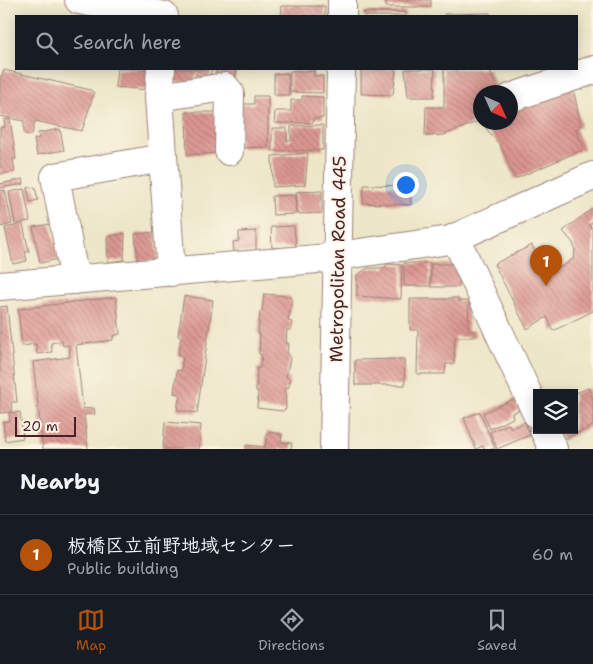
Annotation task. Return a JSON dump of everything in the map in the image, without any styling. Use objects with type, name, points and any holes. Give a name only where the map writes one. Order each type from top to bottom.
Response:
[{"type":"street","points":[[80,0],[159,15]]},
{"type":"street","points":[[168,15],[171,0]]},
{"type":"street","points":[[342,0],[342,15]]},
{"type":"street","points":[[161,70],[159,97],[162,158],[171,272]]},
{"type":"street","name":"Metropolitan Road 445","points":[[334,449],[341,70]]},
{"type":"street","points":[[518,95],[593,70]]},
{"type":"street","points":[[159,97],[225,87],[230,93],[229,151]]},
{"type":"street","points":[[74,280],[55,177],[162,158]]},
{"type":"street","points":[[0,286],[338,256],[456,239],[593,176]]},
{"type":"street","points":[[456,239],[533,405]]},
{"type":"street","points":[[546,434],[553,449]]},
{"type":"building","points":[[386,0],[431,0],[431,7],[386,7]]},
{"type":"building","points":[[282,6],[325,6],[325,15],[281,15]]},
{"type":"building","points":[[364,12],[406,12],[406,15],[364,15]]},
{"type":"building","points":[[490,13],[490,15],[444,15]]},
{"type":"building","points":[[4,70],[91,90],[94,93],[82,131],[35,121],[32,134],[28,135],[24,133],[24,121],[0,116],[0,76],[2,76]]},
{"type":"building","points":[[117,70],[150,70],[149,90],[115,87]]},
{"type":"building","points":[[176,70],[212,70],[209,78],[196,74],[194,82],[174,82],[170,71],[175,72]]},
{"type":"building","points":[[217,70],[237,70],[235,79],[216,75]]},
{"type":"building","points":[[361,70],[396,70],[393,95],[361,94]]},
{"type":"building","points":[[405,70],[435,70],[434,97],[408,97]]},
{"type":"building","points":[[444,70],[489,70],[495,85],[473,85],[473,123],[444,135],[425,136],[426,107],[444,107]]},
{"type":"building","points":[[290,71],[314,71],[314,76],[323,76],[323,93],[290,92]]},
{"type":"building","points":[[288,73],[289,95],[274,95],[274,74]]},
{"type":"building","points":[[572,83],[581,126],[576,129],[584,149],[515,179],[500,145],[488,130],[518,130],[518,106]]},
{"type":"building","points":[[254,96],[268,96],[268,147],[240,148],[239,104],[254,104]]},
{"type":"building","points":[[302,96],[323,97],[323,118],[313,118],[313,123],[274,123],[275,111],[291,111],[291,100],[302,100]]},
{"type":"building","points":[[186,112],[218,112],[218,153],[187,155]]},
{"type":"building","points":[[10,119],[16,159],[13,159],[15,172],[0,174],[0,128],[5,127],[4,120]]},
{"type":"building","points":[[323,125],[323,150],[272,151],[272,128],[287,128],[287,141],[291,141],[291,126]]},
{"type":"building","points":[[60,129],[64,150],[37,155],[34,139],[39,138],[38,133]]},
{"type":"building","points":[[308,153],[305,185],[273,187],[272,156]]},
{"type":"building","points":[[23,179],[24,184],[0,188],[0,184]]},
{"type":"building","points":[[364,185],[411,186],[411,205],[363,203]]},
{"type":"building","points":[[35,187],[38,200],[30,202],[27,188]]},
{"type":"building","points":[[24,189],[30,221],[15,224],[9,192]]},
{"type":"building","points":[[5,190],[12,224],[0,227],[0,191]]},
{"type":"building","points":[[322,191],[322,213],[298,214],[296,192]]},
{"type":"building","points":[[295,195],[296,214],[273,215],[272,196]]},
{"type":"building","points":[[593,208],[593,222],[589,225],[593,229],[593,311],[553,331],[547,317],[527,329],[494,264],[532,245],[539,260],[552,269],[563,266],[574,258],[575,249],[573,243],[563,231]]},
{"type":"building","points":[[23,224],[29,252],[25,252],[27,261],[13,264],[5,228]]},
{"type":"building","points":[[51,224],[58,259],[40,263],[33,227]]},
{"type":"building","points":[[294,226],[296,247],[272,248],[271,227]]},
{"type":"building","points":[[256,231],[256,252],[234,253],[233,242],[239,241],[239,232]]},
{"type":"building","points":[[156,232],[158,260],[138,262],[135,234]]},
{"type":"building","points":[[125,233],[124,260],[108,262],[107,237]]},
{"type":"building","points":[[404,263],[430,263],[430,286],[404,286]]},
{"type":"building","points":[[387,264],[402,265],[401,299],[357,296],[357,275],[368,268],[385,268]]},
{"type":"building","points":[[431,264],[453,264],[459,275],[459,287],[431,287]]},
{"type":"building","points":[[264,294],[289,296],[292,300],[288,321],[292,322],[291,330],[287,330],[286,343],[289,344],[287,352],[290,358],[286,377],[290,379],[289,387],[285,388],[286,409],[282,411],[257,408],[257,368],[260,368],[262,355],[259,354],[260,335],[258,334]]},
{"type":"building","points":[[184,296],[213,300],[197,413],[177,410],[180,394],[174,393],[177,370],[181,371],[183,357],[178,356],[181,337],[178,336]]},
{"type":"building","points":[[116,297],[120,334],[113,336],[113,340],[76,345],[83,409],[94,408],[95,414],[84,415],[88,449],[43,449],[33,362],[70,357],[69,345],[63,346],[62,341],[51,343],[52,352],[37,354],[36,344],[22,346],[18,309]]},
{"type":"building","points":[[458,298],[458,301],[469,301],[468,330],[475,331],[475,337],[455,337],[454,364],[446,364],[445,374],[417,374],[418,330],[410,330],[410,299]]},
{"type":"building","points":[[7,306],[17,402],[11,402],[12,412],[0,413],[0,307]]},
{"type":"building","points":[[404,359],[405,385],[355,385],[355,360]]},
{"type":"building","points":[[588,388],[593,399],[593,426],[578,433],[578,392]]},
{"type":"building","points":[[514,399],[519,410],[512,413],[513,418],[490,429],[483,413]]},
{"type":"building","points":[[20,412],[23,438],[5,441],[3,422],[10,421],[9,413]]},
{"type":"building","points":[[480,412],[495,449],[484,449],[483,446],[476,449],[464,418]]},
{"type":"building","points":[[165,422],[201,425],[199,449],[163,449]]},
{"type":"building","points":[[525,422],[530,435],[497,449],[490,432],[509,424],[511,428]]},
{"type":"building","points":[[267,432],[282,434],[281,442],[292,443],[291,449],[246,449],[246,445],[265,447]]},
{"type":"building","points":[[561,434],[576,434],[563,440]]},
{"type":"place","name":"板橋区立前野地域センター","points":[[546,286]]}]
